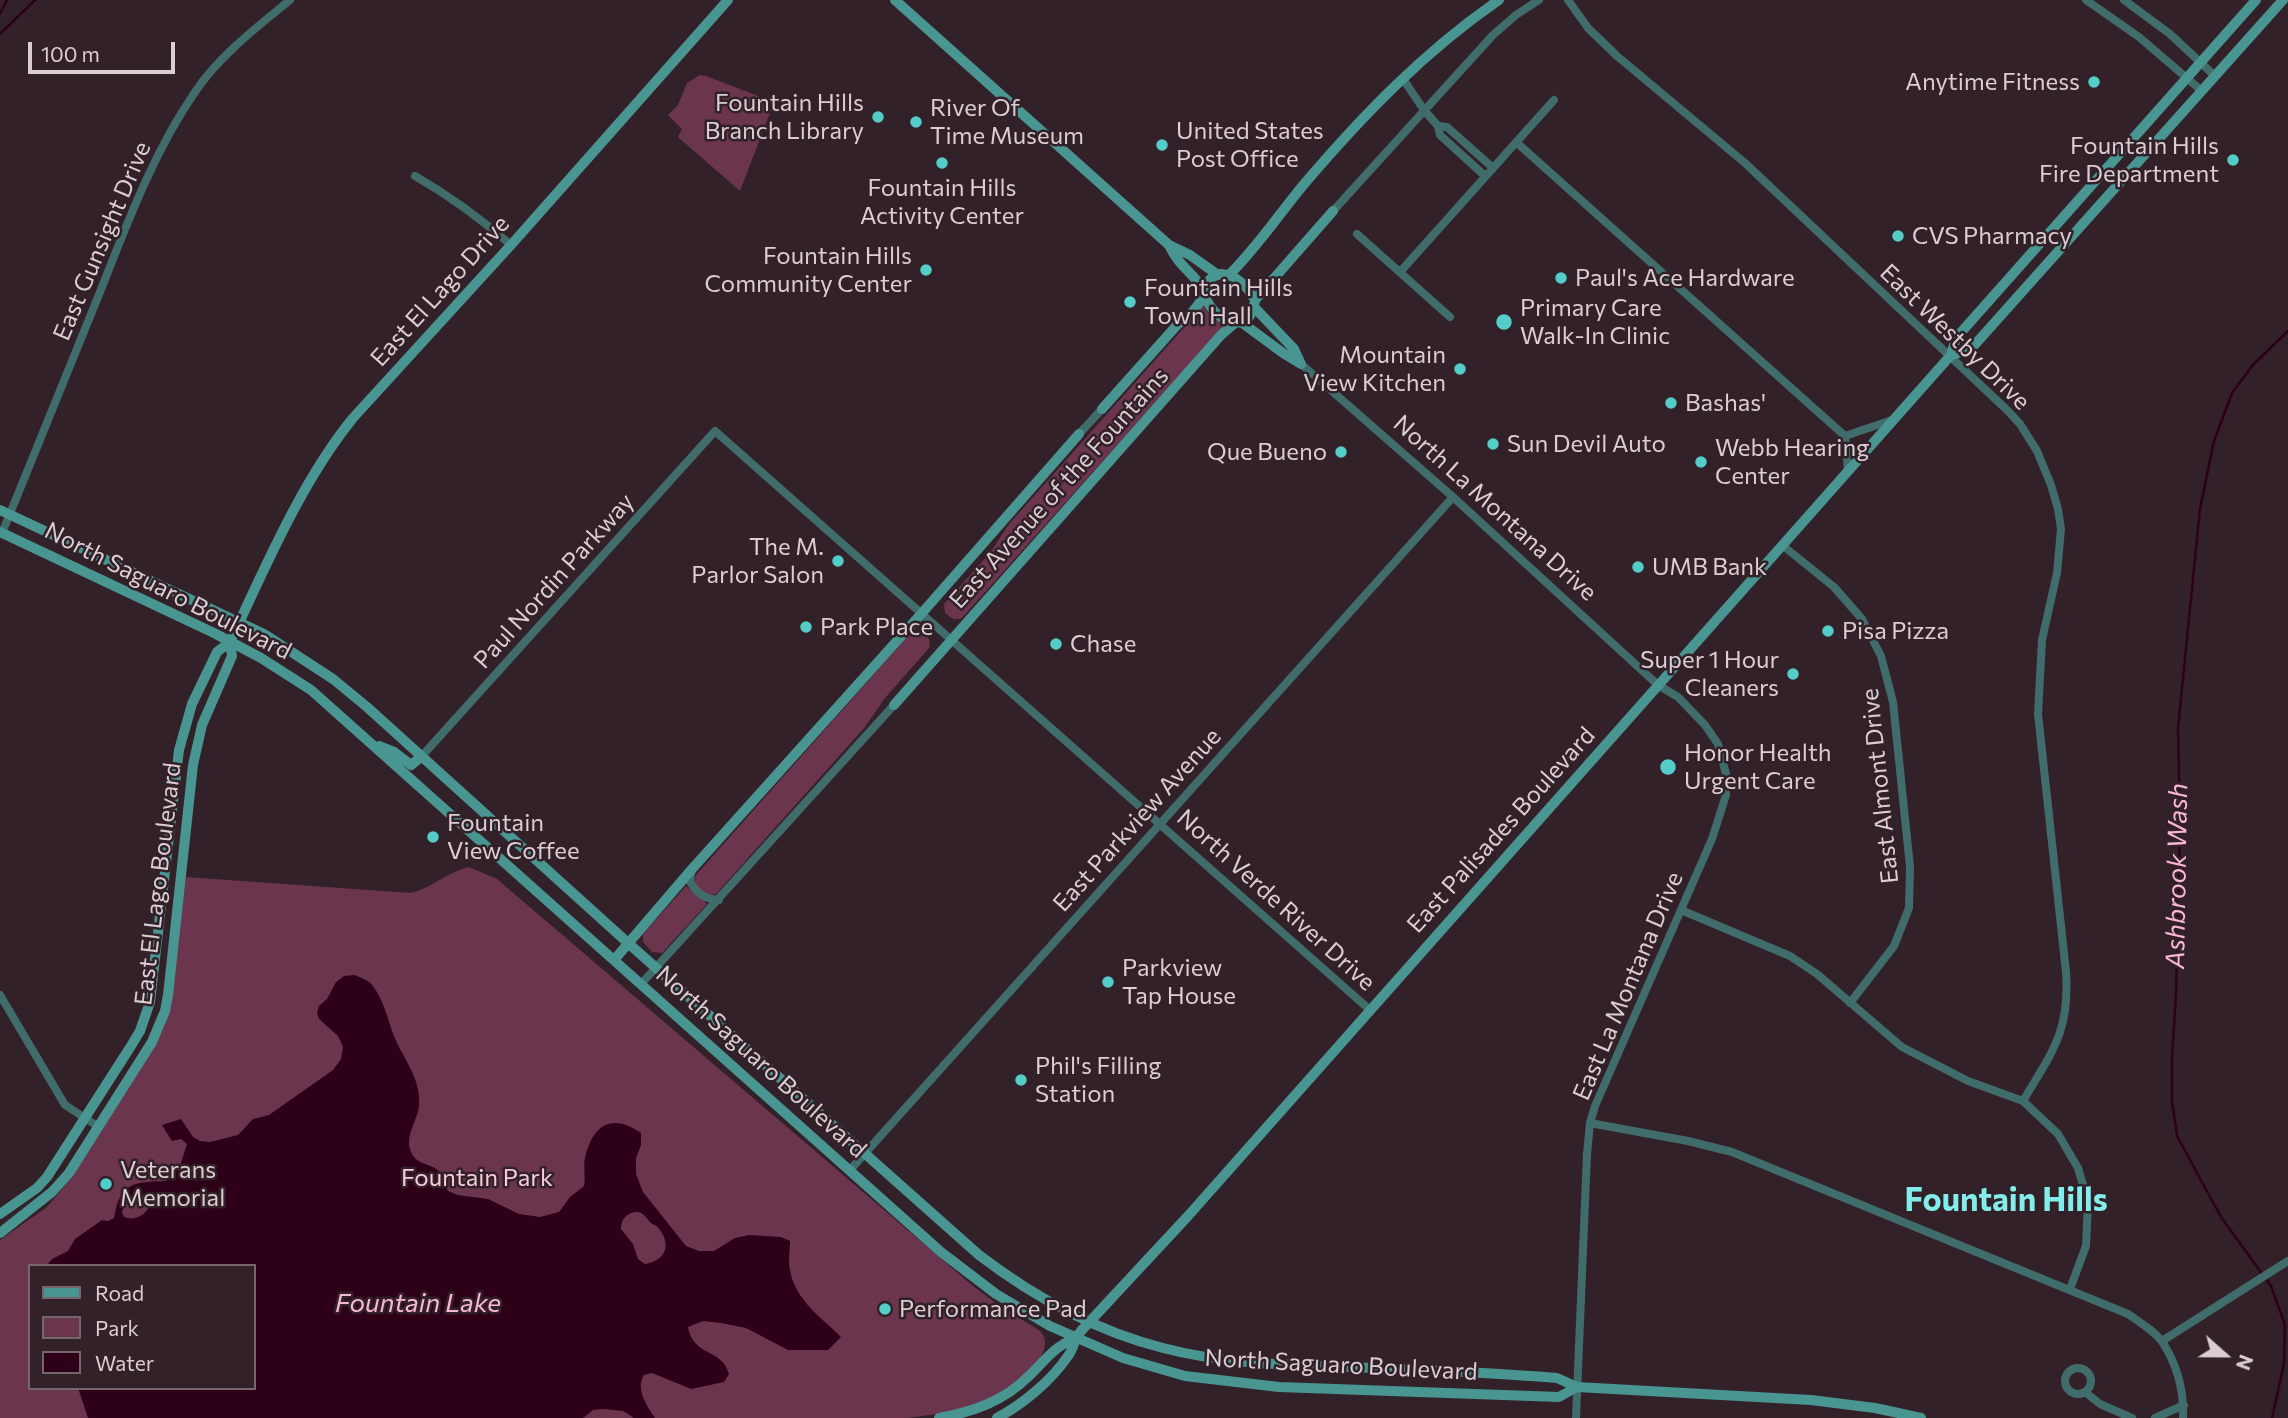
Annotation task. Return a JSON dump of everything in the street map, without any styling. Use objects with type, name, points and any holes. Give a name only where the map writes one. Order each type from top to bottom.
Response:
[{"type":"street","name":"East Gunsight Drive","points":[[1,533],[5,512],[140,194],[164,145],[197,90],[212,72],[290,0]]},
{"type":"street","name":"East El Lago Drive","points":[[173,797],[179,750],[188,715],[217,652],[230,642],[306,489],[334,441],[728,0]]},
{"type":"street","points":[[895,0],[1168,246],[1190,255],[1218,275]]},
{"type":"street","points":[[1230,274],[1259,243],[1303,185],[1380,100],[1445,41],[1500,0]]},
{"type":"street","points":[[1168,246],[1176,261],[1194,275],[1210,308],[1217,315],[1238,322],[1251,316],[1255,304],[1333,211],[1424,110],[1493,35],[1539,0]]},
{"type":"street","name":"East Westby Drive","points":[[1568,0],[1588,28],[1617,56],[1745,163],[2007,410],[2031,439],[2051,485],[2061,529],[2057,573],[2042,640],[2038,714],[2067,972],[2067,1007],[2057,1043],[2023,1101]]},
{"type":"street","points":[[2086,0],[2139,37],[2202,91]]},
{"type":"street","points":[[2124,0],[2153,20],[2215,76]]},
{"type":"street","name":"East Palisades Boulevard","points":[[1078,1334],[1188,1216],[1848,472],[1951,355],[1956,338],[2256,0]]},
{"type":"street","name":"East Palisades Boulevard","points":[[1951,355],[1970,349],[2283,0]]},
{"type":"street","points":[[1403,79],[1438,126],[1440,135],[1485,176]]},
{"type":"street","points":[[1400,272],[1554,100]]},
{"type":"street","points":[[1438,126],[1447,127],[1492,167]]},
{"type":"street","points":[[1457,150],[1465,142]]},
{"type":"street","points":[[1516,142],[1845,436],[1848,472]]},
{"type":"street","points":[[415,176],[478,216],[511,245]]},
{"type":"street","points":[[1357,234],[1450,317]]},
{"type":"street","points":[[1204,293],[1208,281],[1218,275],[1230,274],[1242,282],[1255,304]]},
{"type":"street","name":"East Avenue of the Fountains","points":[[614,960],[1204,293]]},
{"type":"street","name":"North La Montana Drive","points":[[1255,304],[1294,349],[1301,364]]},
{"type":"street","name":"North La Montana Drive","points":[[1238,322],[1301,364],[1658,685]]},
{"type":"street","name":"East Avenue of the Fountains","points":[[641,984],[894,705],[1220,335],[1238,322]]},
{"type":"street","points":[[1845,436],[1895,418]]},
{"type":"street","name":"North Verde River Drive","points":[[715,431],[1161,822],[1370,1010]]},
{"type":"street","name":"Paul Nordin Parkway","points":[[421,757],[715,431]]},
{"type":"street","name":"East Parkview Avenue","points":[[850,1170],[1452,497]]},
{"type":"street","name":"North Saguaro Boulevard","points":[[5,512],[264,634],[333,679],[993,1266],[1054,1304],[1090,1322],[1145,1343],[1203,1357],[1253,1363],[1557,1378],[1577,1387],[1811,1400],[1875,1408],[1921,1418]]},
{"type":"street","name":"North Saguaro Boulevard","points":[[1,533],[230,642],[311,690],[978,1282],[1029,1315],[1078,1334],[1123,1358],[1162,1371],[1200,1379],[1237,1383],[1559,1397],[1577,1387]]},
{"type":"street","name":"East Almont Drive","points":[[1782,545],[1834,587],[1862,619],[1881,656],[1893,702],[1910,867],[1909,908],[1894,946],[1850,1003]]},
{"type":"street","name":"East El Lago Drive","points":[[213,695],[232,656],[230,642]]},
{"type":"street","name":"East La Montana Drive","points":[[1576,1418],[1590,1123],[1615,1058],[1722,812],[1726,795],[1726,774],[1718,744],[1705,725],[1678,698],[1658,685]]},
{"type":"street","name":"East El Lago Boulevard","points":[[0,1233],[52,1192],[69,1173],[152,1042],[164,1011],[193,765],[202,725],[213,695]]},
{"type":"street","points":[[370,742],[394,752],[411,765],[421,757]]},
{"type":"street","name":"East El Lago Boulevard","points":[[0,1214],[47,1178],[140,1031],[150,1002],[155,967],[173,797]]},
{"type":"street","points":[[692,869],[690,882],[696,891],[704,898],[719,900]]},
{"type":"street","points":[[163,890],[179,891]]},
{"type":"street","points":[[1681,910],[1790,956],[1817,974],[1902,1047],[1968,1081],[2023,1101],[2058,1134],[2078,1168],[2088,1202],[2086,1246],[2070,1289]]},
{"type":"street","points":[[0,995],[65,1105],[99,1127]]},
{"type":"street","points":[[1590,1123],[1732,1152],[2128,1314],[2162,1342],[2178,1377],[2183,1418]]},
{"type":"street","points":[[2162,1342],[2288,1261]]},
{"type":"street","points":[[999,1418],[1049,1377],[1070,1354],[1078,1334]]},
{"type":"street","points":[[939,1418],[966,1413],[1006,1394],[1027,1379],[1057,1346],[1078,1334]]},
{"type":"street","points":[[2085,1392],[2100,1404],[2132,1418]]},
{"type":"street","points":[[2155,1418],[2183,1405]]},
{"type":"green space","points":[[700,75],[774,102],[740,191],[678,137],[682,129],[668,115],[678,105],[687,83]]},
{"type":"green space","points":[[1202,305],[1212,318],[1226,326],[961,619],[953,619],[945,613],[944,604],[990,553],[1009,524]]},
{"type":"green space","points":[[917,631],[927,635],[929,648],[885,698],[865,727],[716,894],[706,895],[694,883],[696,875],[908,636]]},
{"type":"green space","name":"Fountain Park","points":[[469,867],[497,879],[973,1286],[1040,1331],[1045,1341],[1043,1352],[1036,1364],[998,1394],[976,1405],[950,1412],[906,1418],[0,1418],[0,1240],[47,1207],[71,1178],[163,1029],[169,1011],[186,877],[411,893]]},
{"type":"green space","points":[[686,886],[707,904],[662,953],[652,952],[643,942],[643,934]]},
{"type":"water","name":"Fountain Lake","points":[[355,975],[373,986],[379,997],[417,1086],[419,1107],[411,1133],[410,1149],[415,1158],[439,1171],[448,1191],[488,1199],[519,1214],[540,1217],[559,1212],[570,1197],[584,1186],[585,1158],[593,1137],[605,1125],[613,1123],[631,1127],[641,1133],[636,1174],[643,1192],[686,1246],[699,1251],[714,1251],[735,1238],[749,1235],[781,1237],[790,1241],[789,1267],[797,1290],[810,1307],[841,1337],[828,1350],[788,1350],[746,1328],[703,1321],[688,1327],[696,1343],[720,1360],[729,1374],[724,1382],[691,1389],[652,1373],[644,1375],[641,1392],[655,1418],[634,1418],[623,1411],[603,1409],[593,1410],[583,1418],[88,1418],[79,1390],[256,1390],[256,1264],[48,1264],[68,1251],[75,1239],[102,1220],[114,1218],[120,1197],[130,1186],[166,1181],[181,1163],[187,1144],[181,1139],[172,1141],[162,1125],[181,1119],[193,1137],[200,1141],[210,1142],[238,1135],[253,1119],[269,1115],[333,1070],[341,1059],[343,1047],[338,1036],[319,1019],[317,1013],[336,982],[344,976]],"holes":[[[142,1194],[150,1199],[150,1204],[142,1215],[124,1217],[122,1212],[126,1201]],[[638,1212],[664,1236],[666,1247],[657,1260],[645,1264],[638,1259],[633,1244],[621,1229],[626,1216]]]},
{"type":"waterway","points":[[0,14],[7,0]]},
{"type":"waterway","points":[[0,34],[35,0]]},
{"type":"waterway","name":"Ashbrook Wash","points":[[2272,1418],[2284,1364],[2285,1325],[2271,1286],[2221,1217],[2177,1136],[2172,1101],[2172,1057],[2180,822],[2178,728],[2200,509],[2214,441],[2232,393],[2252,366],[2288,331]]},
{"type":"place","name":"Anytime Fitness","points":[[2094,82]]},
{"type":"place","name":"Fountain Hills Branch Library","points":[[878,117]]},
{"type":"place","name":"River Of Time Museum","points":[[916,122]]},
{"type":"place","name":"United States Post Office","points":[[1162,145]]},
{"type":"place","name":"Fountain Hills Fire Department","points":[[2233,160]]},
{"type":"place","name":"Fountain Hills Activity Center","points":[[942,163]]},
{"type":"place","name":"CVS Pharmacy","points":[[1898,236]]},
{"type":"place","name":"Fountain Hills Community Center","points":[[926,270]]},
{"type":"place","name":"Paul's Ace Hardware","points":[[1561,278]]},
{"type":"place","name":"Fountain Hills Town Hall","points":[[1130,302]]},
{"type":"place","name":"Primary Care Walk-In Clinic","points":[[1504,322]]},
{"type":"place","name":"Mountain View Kitchen","points":[[1460,369]]},
{"type":"place","name":"Bashas'","points":[[1671,403]]},
{"type":"place","name":"Sun Devil Auto","points":[[1493,444]]},
{"type":"place","name":"Que Bueno","points":[[1341,452]]},
{"type":"place","name":"Webb Hearing Center","points":[[1701,462]]},
{"type":"place","name":"The M. Parlor Salon","points":[[838,561]]},
{"type":"place","name":"UMB Bank","points":[[1638,567]]},
{"type":"place","name":"Park Place","points":[[806,627]]},
{"type":"place","name":"Pisa Pizza","points":[[1828,631]]},
{"type":"place","name":"Chase","points":[[1056,644]]},
{"type":"place","name":"Super 1 Hour Cleaners","points":[[1793,674]]},
{"type":"place","name":"Honor Health Urgent Care","points":[[1668,767]]},
{"type":"place","name":"Fountain View Coffee","points":[[433,837]]},
{"type":"place","name":"Parkview Tap House","points":[[1108,982]]},
{"type":"place","name":"Phil's Filling Station","points":[[1021,1080]]},
{"type":"place","name":"Veterans Memorial","points":[[106,1184]]},
{"type":"place","name":"Performance Pad","points":[[885,1309]]},
{"type":"district","name":"Fountain Hills","points":[[2006,1200]]}]
